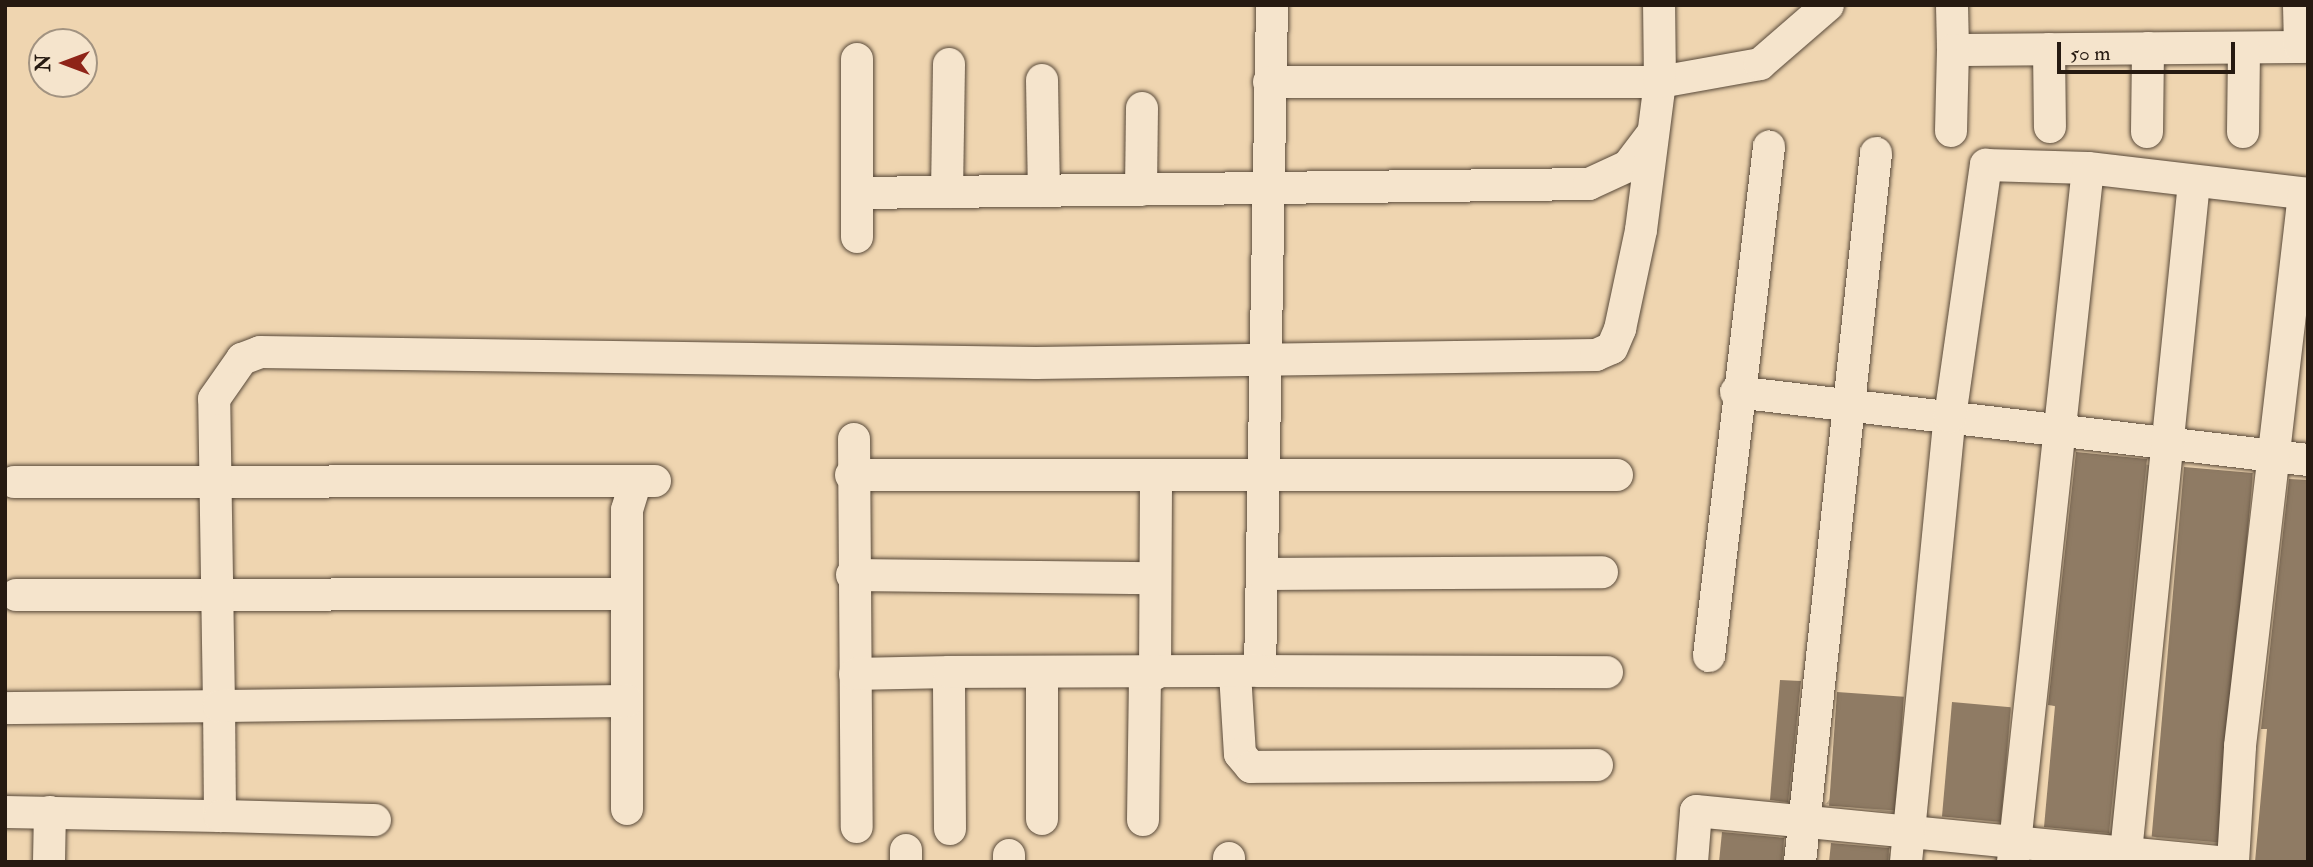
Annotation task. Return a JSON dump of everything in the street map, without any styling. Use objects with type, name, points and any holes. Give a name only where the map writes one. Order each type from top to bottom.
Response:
[{"type":"street","points":[[1272,5],[1266,184],[1263,573],[1248,672],[1240,754],[1251,767],[1597,765]]},
{"type":"street","points":[[220,816],[218,481],[214,399],[242,359],[260,352],[435,359],[1264,360],[1596,355],[1612,348],[1641,230],[1660,82],[1658,5]]},
{"type":"street","points":[[1269,82],[1660,82],[1760,64],[1828,5]]},
{"type":"street","points":[[1951,131],[1952,5]]},
{"type":"street","points":[[1953,50],[2304,47],[2299,5]]},
{"type":"street","points":[[2147,132],[2148,48]]},
{"type":"street","points":[[2243,132],[2244,48]]},
{"type":"street","points":[[2049,49],[2050,127]]},
{"type":"street","points":[[857,58],[857,237]]},
{"type":"street","points":[[947,192],[949,64]]},
{"type":"street","points":[[1042,80],[1044,191]]},
{"type":"street","points":[[1141,190],[1142,108]]},
{"type":"street","points":[[857,193],[1141,190],[1266,184],[1589,184],[1628,166],[1653,132]]},
{"type":"street","points":[[1709,656],[1736,392],[1769,147]]},
{"type":"street","points":[[1800,862],[1846,405],[1876,153]]},
{"type":"street","points":[[1908,846],[1950,417],[1986,165],[2088,169],[2306,194],[2240,746],[2233,862]]},
{"type":"street","points":[[2014,852],[2088,169]]},
{"type":"street","points":[[2126,858],[2194,183]]},
{"type":"street","points":[[1736,392],[2308,460]]},
{"type":"street","points":[[854,439],[851,475],[857,827]]},
{"type":"street","points":[[851,475],[1617,475]]},
{"type":"street","points":[[1143,820],[1155,578],[1156,477]]},
{"type":"street","points":[[14,482],[645,481],[626,510],[627,808]]},
{"type":"street","points":[[1263,573],[1602,572]]},
{"type":"street","points":[[852,575],[1155,578]]},
{"type":"street","points":[[16,595],[626,594]]},
{"type":"street","points":[[949,672],[950,830]]},
{"type":"street","points":[[1042,673],[1042,819]]},
{"type":"street","points":[[855,674],[1607,673]]},
{"type":"street","points":[[5,708],[627,701]]},
{"type":"street","points":[[1692,862],[1696,811],[1804,821],[1908,846],[2218,862]]},
{"type":"street","points":[[5,812],[375,820]]},
{"type":"street","points":[[49,862],[50,812]]},
{"type":"building","points":[[2076,452],[2147,459],[2109,833],[2044,827],[2055,706],[2048,705]]},
{"type":"building","points":[[2184,467],[2253,473],[2220,843],[2152,837]]},
{"type":"building","points":[[2289,479],[2308,480],[2308,862],[2255,862],[2267,729],[2261,729]]},
{"type":"building","points":[[1780,680],[1801,681],[1788,802],[1770,800]]},
{"type":"building","points":[[1837,692],[1904,697],[1896,810],[1829,806]]},
{"type":"building","points":[[1952,702],[2011,707],[2001,822],[1942,817]]},
{"type":"building","points":[[1722,832],[1784,838],[1782,862],[1719,862]]},
{"type":"building","points":[[1831,843],[1889,848],[1888,862],[1829,862]]}]
